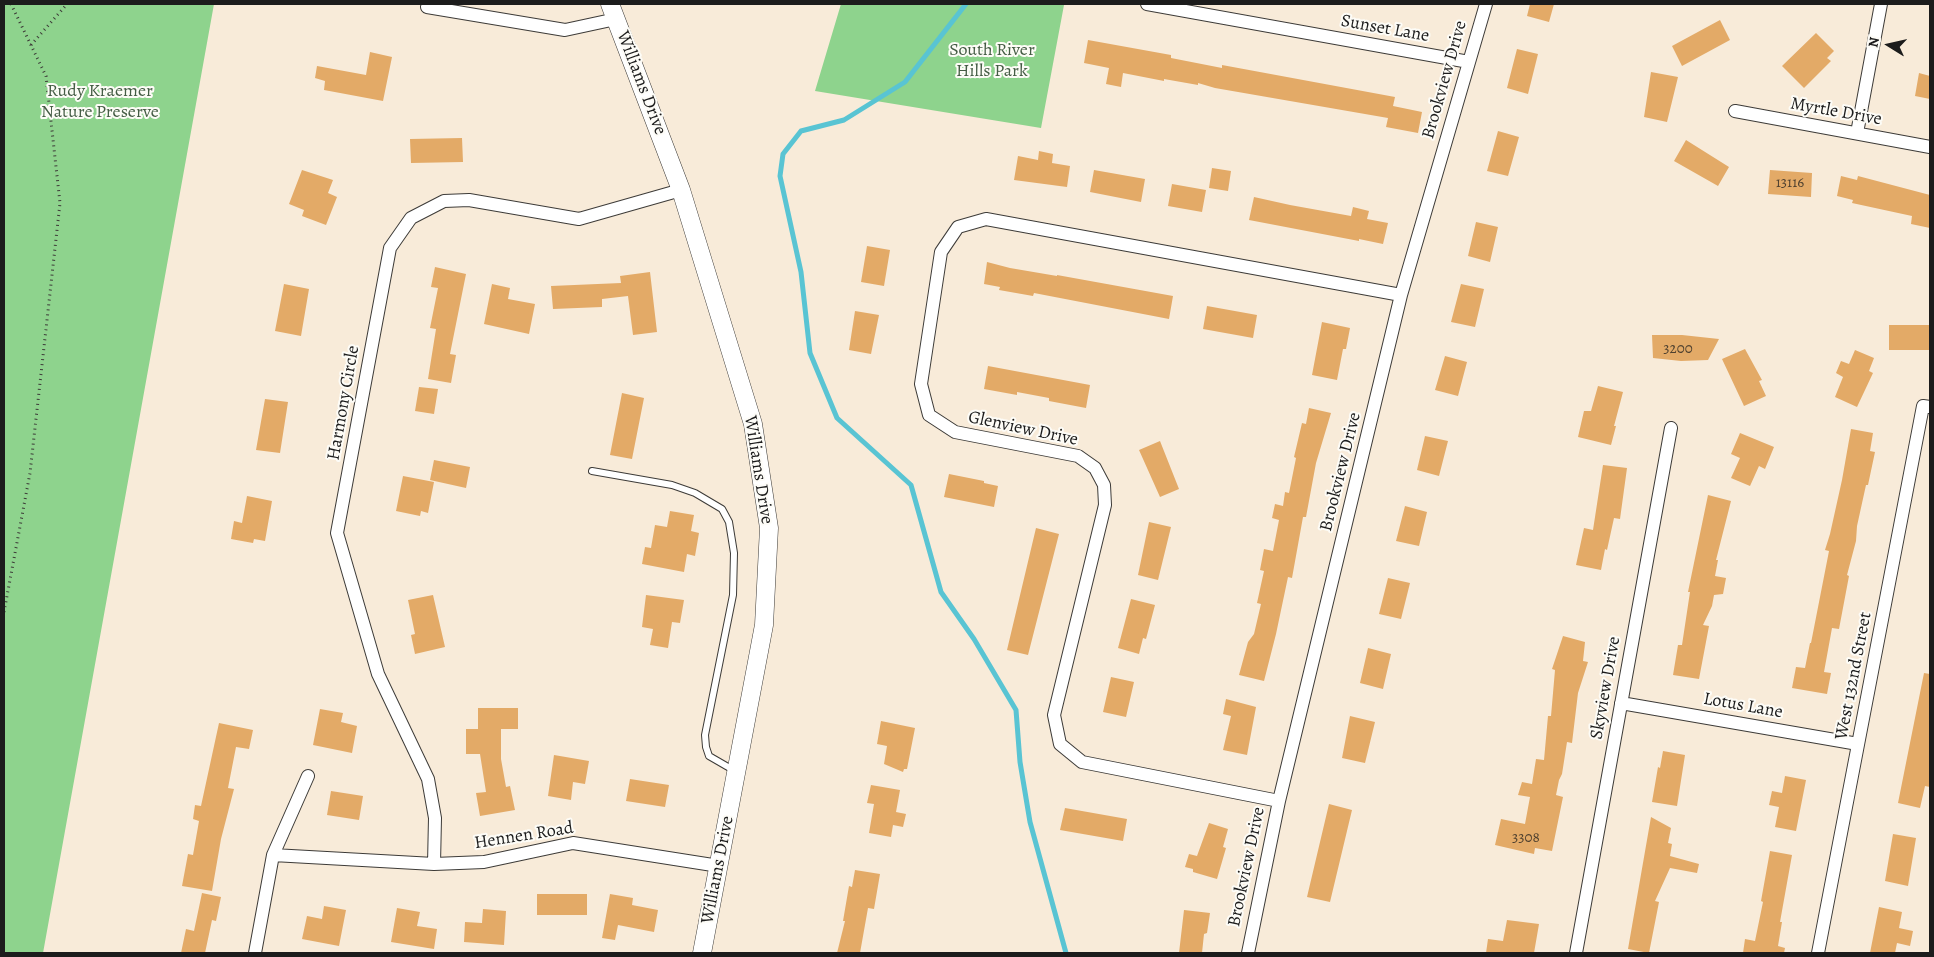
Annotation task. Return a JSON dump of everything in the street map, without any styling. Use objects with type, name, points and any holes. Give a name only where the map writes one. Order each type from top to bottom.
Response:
[{"type":"main road","name":"Williams Drive","points":[[613,12],[681,190],[753,424],[768,528],[764,625],[702,953]]},
{"type":"street","name":"Sunset Lane","points":[[1147,4],[1469,62]]},
{"type":"street","name":"Brookview Drive","points":[[1248,953],[1279,801],[1401,295],[1486,4]]},
{"type":"street","points":[[1857,134],[1881,4]]},
{"type":"street","points":[[427,7],[565,30],[613,12]]},
{"type":"street","name":"Myrtle Drive","points":[[1736,111],[1930,147]]},
{"type":"street","name":"Harmony Circle","points":[[434,864],[435,818],[428,779],[378,674],[337,533],[390,248],[411,218],[444,201],[469,200],[579,219],[681,190]]},
{"type":"street","name":"Glenview Drive","points":[[1279,801],[1082,762],[1060,744],[1054,715],[1105,505],[1104,485],[1095,468],[1078,456],[955,432],[929,414],[921,384],[941,252],[958,227],[986,219],[1401,295]]},
{"type":"street","name":"West 132nd Street","points":[[1818,953],[1926,407]]},
{"type":"street","name":"Skyview Drive","points":[[1576,953],[1671,428]]},
{"type":"street","name":"Lotus Lane","points":[[1621,703],[1858,744]]},
{"type":"street","points":[[255,953],[273,855],[308,776]]},
{"type":"street","name":"Hennen Road","points":[[273,855],[434,864],[484,862],[573,843],[719,866]]},
{"type":"lane","points":[[592,471],[672,485],[695,493],[722,509],[728,522],[734,553],[733,596],[705,735],[709,756],[737,772]]},
{"type":"path","points":[[4,612],[30,473],[60,203],[46,76],[11,4]]},
{"type":"path","points":[[31,45],[67,4]]},
{"type":"green space","name":"Rudy Kraemer Nature Preserve","points":[[4,4],[214,4],[43,953],[4,953]]},
{"type":"green space","name":"South River Hills Park","points":[[841,4],[1064,5],[1041,128],[815,91]]},
{"type":"building","points":[[1530,4],[1554,4],[1549,22],[1527,16]]},
{"type":"building","points":[[1720,20],[1730,40],[1682,66],[1672,46]]},
{"type":"building","points":[[1816,33],[1834,51],[1827,58],[1831,61],[1804,88],[1782,66]]},
{"type":"building","points":[[1088,40],[1171,55],[1171,58],[1222,68],[1222,65],[1395,97],[1393,106],[1422,112],[1418,133],[1386,127],[1388,118],[1215,88],[1198,83],[1198,85],[1164,79],[1164,81],[1123,73],[1121,87],[1106,84],[1109,68],[1084,63]]},
{"type":"building","points":[[1517,49],[1538,54],[1528,94],[1507,88]]},
{"type":"building","points":[[370,52],[392,57],[383,101],[324,90],[325,81],[315,78],[317,66],[366,75]]},
{"type":"building","points":[[1651,72],[1678,77],[1667,122],[1644,117]]},
{"type":"building","points":[[1919,73],[1930,76],[1930,99],[1915,96]]},
{"type":"building","points":[[1498,131],[1519,137],[1508,176],[1487,171]]},
{"type":"building","points":[[462,138],[463,162],[411,163],[410,139]]},
{"type":"building","points":[[1686,140],[1729,167],[1718,186],[1674,161]]},
{"type":"building","points":[[1039,151],[1053,154],[1052,163],[1070,166],[1067,187],[1014,180],[1018,156],[1038,160]]},
{"type":"building","points":[[1212,168],[1231,171],[1228,191],[1209,188]]},
{"type":"building","points":[[302,170],[333,180],[328,193],[337,197],[326,225],[302,216],[304,210],[289,204]]},
{"type":"building","points":[[1094,170],[1145,179],[1141,202],[1090,192]]},
{"type":"building","points":[[1770,170],[1812,173],[1811,197],[1768,194]]},
{"type":"building","points":[[1841,176],[1857,180],[1858,176],[1930,195],[1930,228],[1911,224],[1912,216],[1852,203],[1853,200],[1837,196]]},
{"type":"building","points":[[1172,184],[1206,190],[1202,212],[1168,206]]},
{"type":"building","points":[[1254,197],[1351,216],[1353,207],[1369,211],[1367,219],[1388,223],[1383,244],[1249,220]]},
{"type":"building","points":[[1476,222],[1498,227],[1490,262],[1468,256]]},
{"type":"building","points":[[867,246],[890,250],[884,286],[861,282]]},
{"type":"building","points":[[987,262],[1010,268],[1173,296],[1169,319],[1034,293],[1033,296],[999,290],[1000,287],[984,284]]},
{"type":"building","points":[[435,267],[466,274],[450,354],[456,355],[451,383],[428,379],[436,329],[430,328],[438,288],[431,287]]},
{"type":"building","points":[[650,272],[657,332],[633,335],[628,296],[602,299],[602,307],[553,309],[551,286],[621,283],[620,276]]},
{"type":"building","points":[[284,284],[309,289],[301,336],[275,331]]},
{"type":"building","points":[[492,284],[510,288],[508,299],[535,304],[529,334],[484,324]]},
{"type":"building","points":[[1461,284],[1484,289],[1475,327],[1451,322]]},
{"type":"building","points":[[1207,306],[1257,315],[1253,338],[1203,329]]},
{"type":"building","points":[[855,311],[879,315],[871,354],[849,350]]},
{"type":"building","points":[[1322,322],[1350,328],[1346,349],[1343,349],[1337,380],[1312,375]]},
{"type":"building","points":[[1889,325],[1930,325],[1930,350],[1889,350]]},
{"type":"building","points":[[1652,335],[1682,335],[1719,339],[1708,360],[1681,361],[1653,358]]},
{"type":"building","points":[[1745,349],[1762,380],[1759,381],[1766,396],[1744,406],[1722,359]]},
{"type":"building","points":[[1855,350],[1874,358],[1869,371],[1873,373],[1857,407],[1835,397],[1843,377],[1836,373],[1841,361],[1849,364]]},
{"type":"building","points":[[1445,356],[1467,362],[1458,396],[1435,390]]},
{"type":"building","points":[[988,366],[1090,385],[1086,408],[1049,401],[1049,398],[1017,392],[1017,395],[984,389]]},
{"type":"building","points":[[1598,386],[1623,392],[1611,445],[1578,437],[1584,411],[1591,411]]},
{"type":"building","points":[[419,387],[438,389],[434,414],[415,411]]},
{"type":"building","points":[[622,393],[644,398],[632,459],[610,455]]},
{"type":"building","points":[[265,399],[288,402],[280,453],[256,450]]},
{"type":"building","points":[[1309,408],[1331,413],[1316,463],[1306,517],[1303,517],[1292,578],[1288,577],[1264,681],[1239,675],[1248,642],[1254,634],[1261,604],[1257,603],[1264,571],[1260,570],[1264,549],[1273,551],[1279,520],[1272,518],[1275,504],[1283,506],[1285,492],[1289,493],[1296,458],[1294,457],[1302,423],[1306,424]]},
{"type":"building","points":[[1851,429],[1873,433],[1870,451],[1875,452],[1847,575],[1849,576],[1839,629],[1832,628],[1824,672],[1831,673],[1827,694],[1792,688],[1796,667],[1805,668],[1811,643],[1829,551],[1825,550],[1842,480]]},
{"type":"building","points":[[1740,433],[1774,447],[1765,469],[1759,466],[1750,486],[1731,478],[1740,458],[1731,454]]},
{"type":"building","points":[[1425,436],[1448,441],[1439,476],[1417,470]]},
{"type":"building","points":[[1160,441],[1179,489],[1160,497],[1139,450]]},
{"type":"building","points":[[434,460],[470,467],[466,488],[430,480]]},
{"type":"building","points":[[1603,465],[1627,468],[1620,519],[1614,518],[1601,570],[1576,565],[1584,528],[1593,530]]},
{"type":"building","points":[[949,474],[984,481],[984,483],[998,486],[994,507],[944,497]]},
{"type":"building","points":[[403,476],[434,482],[428,513],[421,511],[420,516],[396,511]]},
{"type":"building","points":[[1708,495],[1731,501],[1716,560],[1718,560],[1715,576],[1726,578],[1723,594],[1714,595],[1712,606],[1703,625],[1709,626],[1699,679],[1673,675],[1678,645],[1682,645],[1690,592],[1688,592]]},
{"type":"building","points":[[247,496],[272,501],[265,541],[254,539],[253,543],[231,539],[234,521],[242,523]]},
{"type":"building","points":[[1405,506],[1427,512],[1419,546],[1396,541]]},
{"type":"building","points":[[670,511],[694,515],[691,531],[699,533],[695,556],[687,554],[684,572],[642,564],[645,547],[651,548],[655,525],[667,527]]},
{"type":"building","points":[[1149,522],[1171,527],[1158,580],[1138,575]]},
{"type":"building","points":[[1036,528],[1059,534],[1028,655],[1007,650]]},
{"type":"building","points":[[1388,578],[1410,583],[1401,619],[1379,614]]},
{"type":"building","points":[[433,595],[445,647],[415,654],[411,635],[415,634],[408,600]]},
{"type":"building","points":[[646,595],[684,600],[680,623],[672,622],[668,648],[650,645],[653,629],[642,627]]},
{"type":"building","points":[[1131,599],[1155,605],[1146,639],[1143,638],[1139,654],[1118,648]]},
{"type":"building","points":[[1563,636],[1585,642],[1583,661],[1588,662],[1578,693],[1572,743],[1567,742],[1562,774],[1556,795],[1563,797],[1552,851],[1535,848],[1534,854],[1495,845],[1501,819],[1525,824],[1530,797],[1518,795],[1522,782],[1532,784],[1536,759],[1544,760],[1548,716],[1551,716],[1555,670],[1552,669]]},
{"type":"building","points":[[1368,648],[1391,654],[1383,689],[1360,683]]},
{"type":"building","points":[[1924,673],[1930,674],[1930,787],[1925,786],[1920,808],[1898,803]]},
{"type":"building","points":[[1111,677],[1134,682],[1126,717],[1103,712]]},
{"type":"building","points":[[1226,699],[1256,707],[1247,755],[1223,750],[1231,716],[1223,714]]},
{"type":"building","points":[[478,708],[518,708],[518,729],[501,729],[501,759],[506,787],[510,786],[515,810],[480,816],[476,793],[486,792],[480,754],[466,754],[466,729],[478,729]]},
{"type":"building","points":[[320,709],[343,713],[341,722],[357,726],[352,753],[313,745]]},
{"type":"building","points":[[1350,716],[1375,722],[1365,763],[1342,758]]},
{"type":"building","points":[[881,721],[915,728],[907,769],[904,769],[903,772],[884,764],[887,746],[877,744]]},
{"type":"building","points":[[219,723],[253,730],[249,749],[236,747],[228,788],[234,789],[221,839],[212,891],[182,886],[188,854],[193,855],[199,821],[193,819],[195,805],[201,806]]},
{"type":"building","points":[[1663,751],[1685,755],[1677,806],[1652,802],[1658,767],[1660,768]]},
{"type":"building","points":[[554,755],[589,761],[585,784],[573,782],[571,800],[548,796]]},
{"type":"building","points":[[1785,776],[1806,780],[1796,831],[1775,827],[1779,807],[1769,805],[1772,791],[1782,793]]},
{"type":"building","points":[[630,779],[669,785],[665,807],[626,801]]},
{"type":"building","points":[[871,785],[900,790],[896,812],[906,814],[903,827],[893,825],[891,837],[869,833],[874,804],[867,803]]},
{"type":"building","points":[[331,791],[363,796],[359,820],[327,815]]},
{"type":"building","points":[[1329,804],[1352,810],[1330,902],[1307,897]]},
{"type":"building","points":[[1065,808],[1127,819],[1123,841],[1060,830]]},
{"type":"building","points":[[1651,817],[1671,828],[1668,843],[1672,844],[1670,856],[1699,864],[1697,873],[1670,868],[1655,901],[1659,902],[1649,953],[1628,949]]},
{"type":"building","points":[[1209,823],[1228,829],[1223,847],[1226,848],[1217,879],[1193,872],[1193,869],[1185,867],[1189,854],[1197,856]]},
{"type":"building","points":[[1893,834],[1916,838],[1908,886],[1885,881]]},
{"type":"building","points":[[1770,851],[1792,855],[1780,922],[1782,922],[1778,946],[1785,948],[1784,953],[1743,953],[1745,939],[1755,941]]},
{"type":"building","points":[[855,870],[880,874],[874,909],[868,908],[860,953],[837,953],[845,921],[843,921],[849,886],[852,887]]},
{"type":"building","points":[[202,893],[221,897],[216,921],[212,920],[205,953],[181,953],[186,929],[194,931]]},
{"type":"building","points":[[537,894],[587,894],[587,915],[537,915]]},
{"type":"building","points":[[610,894],[633,898],[632,905],[658,910],[654,932],[618,925],[615,940],[602,938]]},
{"type":"building","points":[[324,906],[346,910],[339,946],[302,939],[307,916],[322,919]]},
{"type":"building","points":[[1879,907],[1902,912],[1899,928],[1913,931],[1910,946],[1897,943],[1895,953],[1870,953]]},
{"type":"building","points":[[397,908],[420,912],[417,926],[437,929],[434,949],[391,942]]},
{"type":"building","points":[[483,909],[506,911],[504,945],[464,942],[465,922],[482,923]]},
{"type":"building","points":[[1184,910],[1210,913],[1207,933],[1204,934],[1202,953],[1179,953]]},
{"type":"building","points":[[1507,920],[1539,924],[1534,953],[1486,953],[1488,939],[1503,941]]},
{"type":"waterway","points":[[966,4],[905,82],[844,120],[801,131],[783,154],[780,176],[801,272],[810,353],[837,418],[911,485],[941,592],[974,639],[1016,710],[1020,762],[1030,822],[1066,953]]}]
